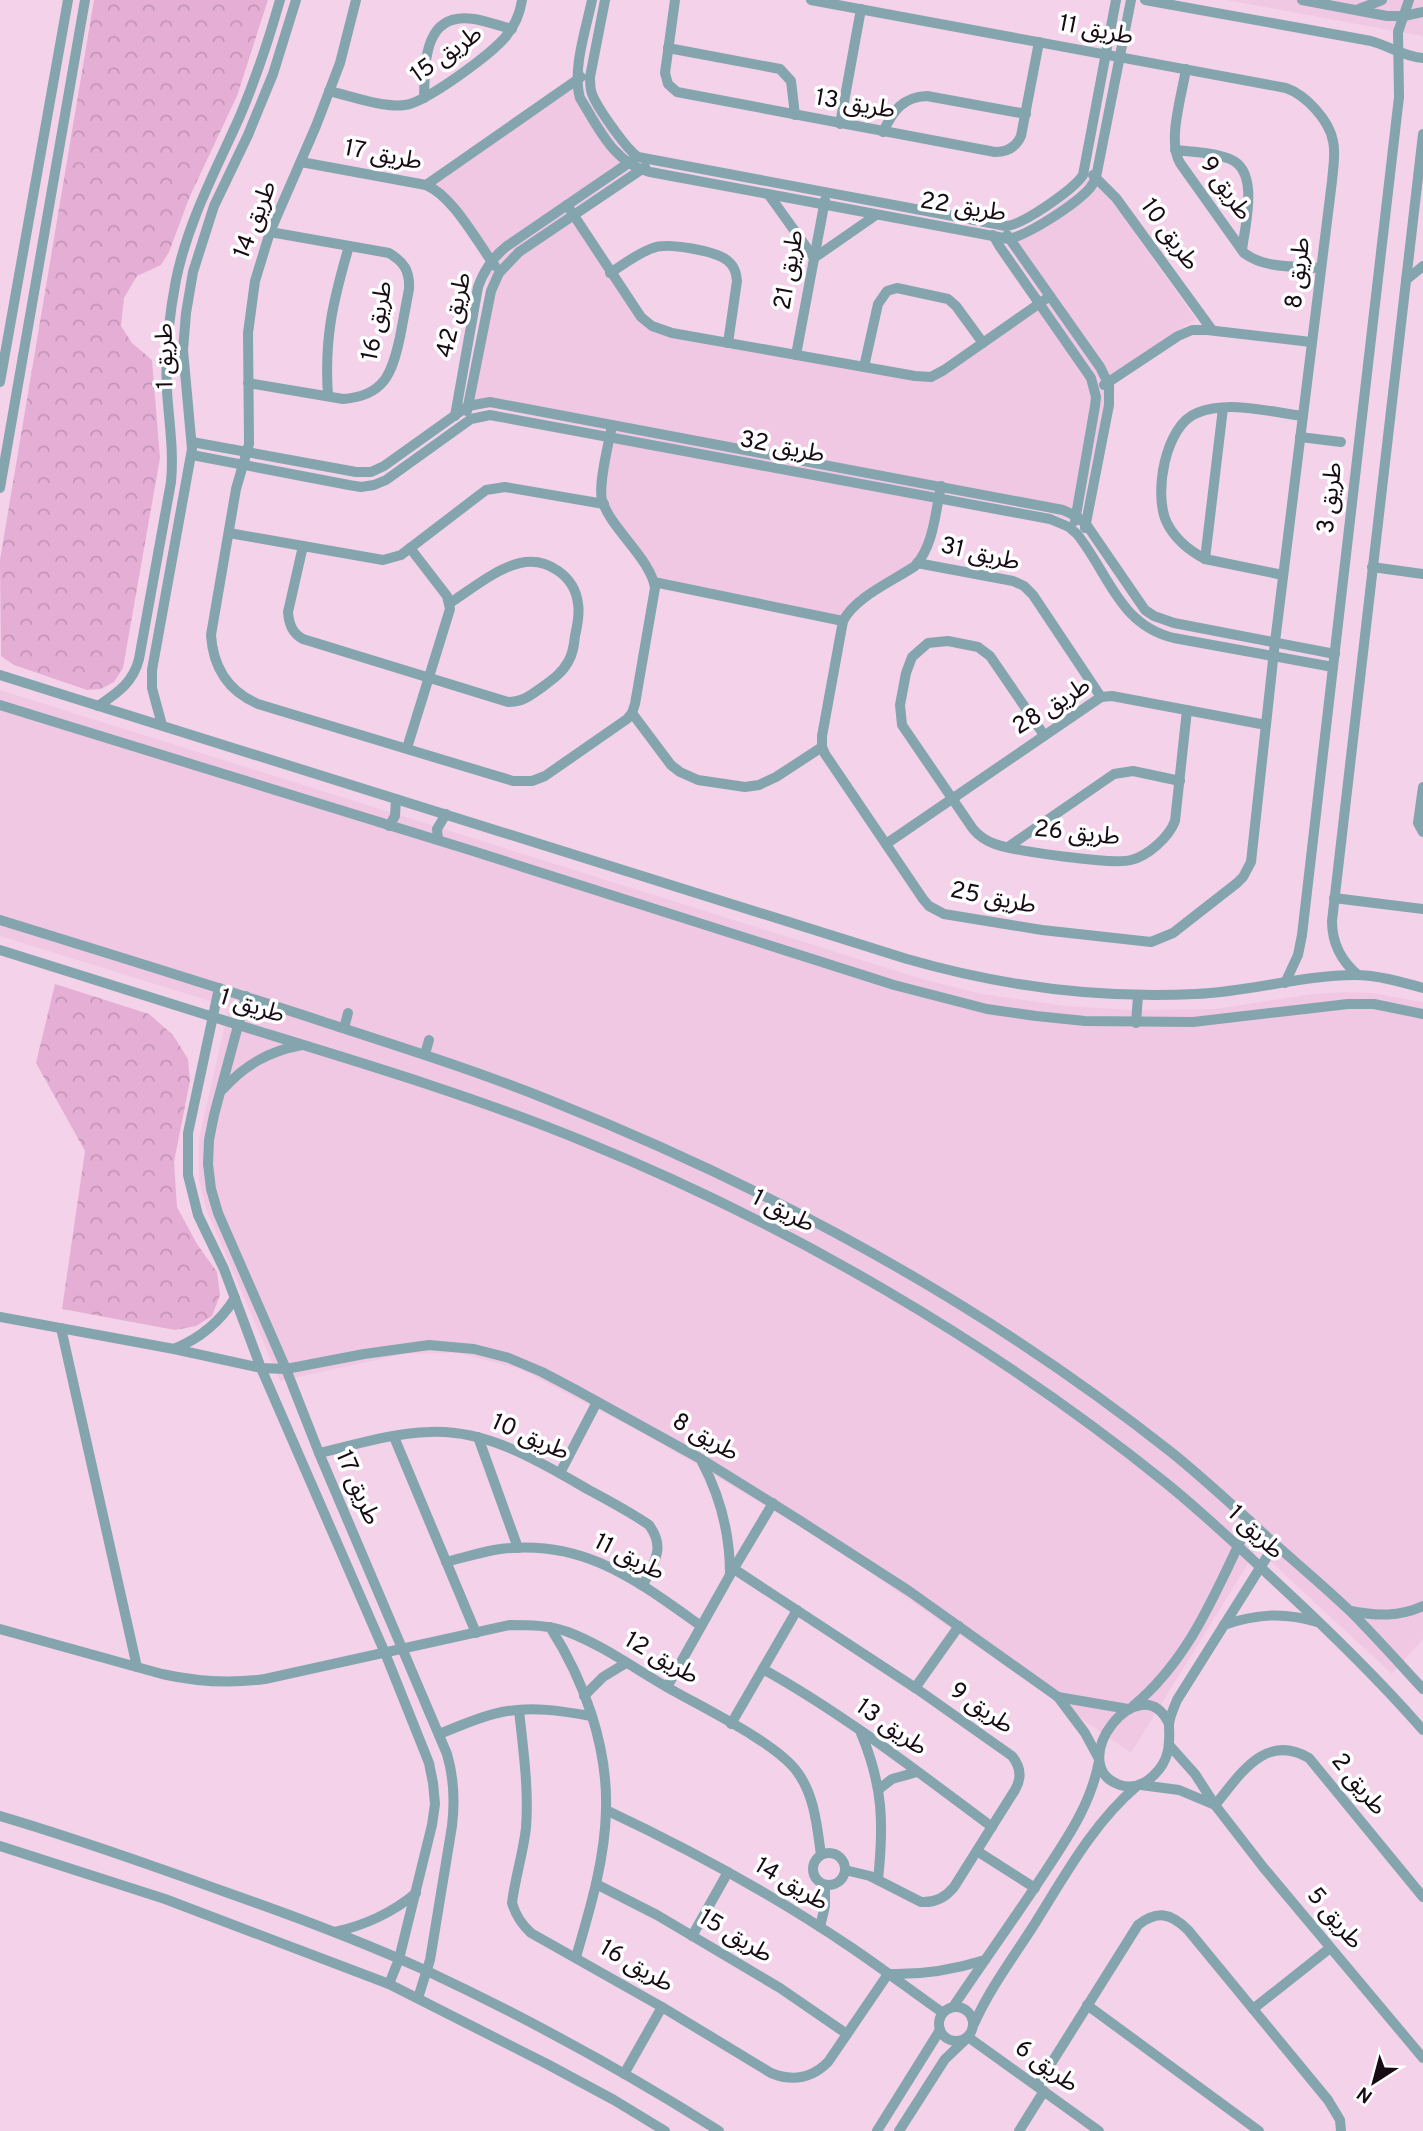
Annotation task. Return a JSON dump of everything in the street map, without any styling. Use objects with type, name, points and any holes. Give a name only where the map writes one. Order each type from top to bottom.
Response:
[{"type":"street","points":[[0,488],[85,0]]},
{"type":"street","name":"طريق 1","points":[[98,706],[121,690],[133,677],[139,659],[172,482],[173,456],[167,387],[168,343],[172,300],[180,259],[200,200],[252,85],[280,0]]},
{"type":"street","name":"طريق 1","points":[[162,725],[152,688],[152,670],[192,455],[183,350],[193,272],[214,206],[273,74],[296,0]]},
{"type":"street","name":"طريق 14","points":[[356,0],[340,63],[270,232],[255,281],[247,359],[247,452],[236,489],[211,635],[216,663],[228,682],[244,697],[258,704],[513,781],[532,782],[545,776],[632,713]]},
{"type":"street","name":"طريق 15","points":[[329,91],[393,106],[409,105],[424,99],[493,50],[512,29],[522,0]]},
{"type":"street","points":[[592,0],[578,79],[580,98],[614,151],[628,163]]},
{"type":"street","points":[[605,0],[590,86],[592,94],[626,146],[638,156]]},
{"type":"street","name":"طريق 13","points":[[675,0],[665,69],[666,79],[677,92],[1003,152],[1018,143],[1022,132],[1039,42]]},
{"type":"street","name":"طريق 11","points":[[811,0],[1286,88],[1305,97],[1321,117]]},
{"type":"street","points":[[1085,170],[1116,0]]},
{"type":"street","points":[[1096,177],[1131,0]]},
{"type":"street","points":[[1145,0],[1371,41],[1423,58]]},
{"type":"street","points":[[1303,0],[1387,16],[1423,12]]},
{"type":"street","points":[[1357,10],[1382,0]]},
{"type":"street","name":"طريق 3","points":[[1285,983],[1298,955],[1303,935],[1399,97],[1398,32],[1409,0]]},
{"type":"street","points":[[0,382],[66,1]]},
{"type":"street","points":[[840,124],[861,9]]},
{"type":"street","points":[[424,99],[429,44],[442,26],[451,21],[473,19],[512,29]]},
{"type":"street","points":[[668,48],[780,69],[791,81],[794,115]]},
{"type":"street","points":[[56,66],[74,69]]},
{"type":"street","points":[[425,185],[592,69]]},
{"type":"street","name":"طريق 9","points":[[1186,69],[1175,150],[1180,163],[1251,259],[1320,268]]},
{"type":"street","points":[[883,132],[899,105],[917,96],[1026,114]]},
{"type":"street","name":"طريق 8","points":[[1275,642],[1334,153],[1333,138],[1321,117]]},
{"type":"street","name":"طريق 3","points":[[1358,975],[1343,960],[1334,941],[1332,921],[1423,134]]},
{"type":"street","points":[[1175,150],[1222,156],[1241,166],[1249,187],[1242,250]]},
{"type":"street","name":"طريق 22","points":[[638,156],[1012,226],[1074,187],[1085,170]]},
{"type":"street","name":"طريق 42","points":[[452,433],[478,287],[491,261],[507,246],[638,156]]},
{"type":"street","name":"طريق 42","points":[[464,424],[491,291],[499,273],[519,252],[653,160]]},
{"type":"street","name":"طريق 17","points":[[301,162],[435,189],[449,201],[499,273]]},
{"type":"street","name":"طريق 22","points":[[628,163],[642,170],[1010,239],[1027,233],[1082,195],[1096,177]]},
{"type":"street","name":"طريق 10","points":[[1085,170],[1096,177],[1116,198],[1212,330]]},
{"type":"street","name":"طريق 21","points":[[796,355],[826,192]]},
{"type":"street","points":[[769,195],[814,258],[876,215]]},
{"type":"street","points":[[1414,204],[1423,220]]},
{"type":"street","points":[[567,205],[640,317],[665,331],[923,378],[937,375],[1050,296]]},
{"type":"street","points":[[993,223],[994,237],[1091,378],[1095,391],[1095,407],[1073,530]]},
{"type":"street","points":[[993,223],[1010,239],[1108,383],[1110,405],[1082,541]]},
{"type":"street","name":"طريق 16","points":[[248,383],[343,399],[369,393],[389,376],[410,289],[406,267],[389,253],[270,232]]},
{"type":"street","points":[[328,396],[327,340],[331,312],[349,246]]},
{"type":"street","points":[[610,273],[640,254],[659,246],[694,250],[726,259],[736,272],[737,281],[729,343]]},
{"type":"street","points":[[1406,280],[1423,266]]},
{"type":"street","points":[[864,367],[875,311],[882,297],[892,289],[902,288],[948,299],[983,343]]},
{"type":"street","points":[[1095,391],[1178,336],[1192,330],[1311,342]]},
{"type":"street","name":"طريق 32","points":[[468,406],[490,402],[612,425],[939,492],[1060,522],[1073,530],[1082,541],[1126,610],[1153,631],[1174,638],[1333,667]]},
{"type":"street","points":[[192,442],[356,472],[371,472],[384,466],[468,406]]},
{"type":"street","points":[[1283,575],[1205,559],[1185,546],[1168,524],[1160,495],[1167,459],[1177,430],[1182,422],[1197,413],[1223,408],[1303,416]]},
{"type":"street","points":[[1205,559],[1223,408]]},
{"type":"street","name":"طريق 32","points":[[192,455],[361,487],[374,485],[396,474],[464,424],[477,416],[490,415],[939,492],[1053,507],[1076,516],[1086,524],[1138,602],[1154,616],[1174,623],[1335,654]]},
{"type":"street","points":[[612,425],[601,485],[604,504],[654,582],[655,596],[632,713],[671,765],[698,780],[745,787],[759,785],[822,747],[843,621],[859,602],[917,563],[926,551],[939,492]]},
{"type":"street","points":[[1300,437],[1340,442]]},
{"type":"street","points":[[229,533],[383,560],[396,558],[492,488],[505,487],[604,504]]},
{"type":"street","points":[[303,546],[288,612],[289,621],[298,637],[501,701],[516,702],[525,699],[559,674],[571,657],[579,616],[577,598],[570,581],[552,567],[530,562],[518,563],[450,603]]},
{"type":"street","points":[[407,748],[450,603],[410,548]]},
{"type":"street","name":"طريق 31","points":[[917,563],[1013,581],[1024,586],[1033,595],[1101,697]]},
{"type":"street","points":[[1372,567],[1423,574]]},
{"type":"street","points":[[654,582],[843,621]]},
{"type":"street","points":[[952,799],[905,731],[900,718],[900,705],[909,664],[922,647],[938,641],[948,641],[984,650],[1044,735]]},
{"type":"street","name":"طريق 25","points":[[822,747],[923,899],[944,914],[1089,936],[1158,941],[1173,933],[1237,883],[1248,870],[1253,854],[1275,642]]},
{"type":"street","points":[[0,675],[939,968],[1032,987],[1138,996],[1216,993],[1358,975],[1423,988]]},
{"type":"street","name":"طريق 28","points":[[886,844],[1101,697],[1112,696],[1266,725]]},
{"type":"street","points":[[0,705],[928,995],[987,1009],[1035,1016],[1136,1023],[1223,1020],[1348,1004],[1374,1004],[1423,1014]]},
{"type":"street","name":"طريق 26","points":[[952,799],[978,834],[990,842],[1007,847],[1119,861],[1138,858],[1174,826],[1187,710]]},
{"type":"street","points":[[1007,847],[1114,774],[1133,771],[1180,781]]},
{"type":"street","points":[[1423,787],[1418,823],[1423,832]]},
{"type":"street","points":[[389,826],[395,816],[396,799]]},
{"type":"street","points":[[438,840],[437,829],[446,814]]},
{"type":"street","points":[[1334,898],[1423,909]]},
{"type":"street","name":"طريق 1","points":[[0,919],[344,1028],[546,1099],[604,1122],[750,1188],[853,1241],[962,1306],[1091,1392],[1197,1474],[1350,1611],[1423,1689]]},
{"type":"street","name":"طريق 1","points":[[0,950],[463,1096],[649,1170],[806,1246],[919,1311],[1049,1394],[1166,1483],[1321,1623],[1423,1730]]},
{"type":"street","name":"طريق 17","points":[[219,988],[188,1133],[188,1175],[198,1215],[224,1269],[261,1368],[385,1653],[429,1763],[433,1783],[435,1804],[432,1825],[399,1959],[389,1984]]},
{"type":"street","name":"طريق 17","points":[[246,996],[209,1140],[211,1189],[218,1213],[404,1649],[452,1771],[455,1808],[427,1971],[418,1998]]},
{"type":"street","points":[[1136,1023],[1138,996]]},
{"type":"street","points":[[344,1028],[348,1013]]},
{"type":"street","points":[[425,1055],[429,1040]]},
{"type":"street","points":[[221,1091],[234,1076],[258,1059],[285,1048],[303,1045]]},
{"type":"street","points":[[174,1349],[198,1338],[209,1329],[235,1298]]},
{"type":"street","name":"طريق 8","points":[[0,1317],[261,1368],[286,1369],[429,1345],[474,1349],[542,1372],[701,1459],[868,1564],[959,1626],[1058,1697],[1085,1733],[1099,1760]]},
{"type":"street","points":[[61,1328],[137,1667]]},
{"type":"street","points":[[560,1473],[597,1402]]},
{"type":"street","name":"طريق 10","points":[[319,1454],[429,1432],[478,1437],[520,1452],[649,1525],[656,1534],[658,1545],[657,1555],[643,1585]]},
{"type":"street","points":[[394,1437],[476,1633]]},
{"type":"street","points":[[478,1437],[518,1548]]},
{"type":"street","points":[[701,1459],[721,1503],[732,1572]]},
{"type":"street","points":[[667,1687],[773,1503]]},
{"type":"street","points":[[967,2038],[952,2041],[945,2037],[940,2030],[939,2021],[985,1960],[1080,1818],[1092,1790],[1100,1749],[1108,1730],[1113,1722],[1159,1682],[1190,1641],[1213,1602],[1250,1521]]},
{"type":"street","points":[[1169,1724],[1183,1690],[1275,1544]]},
{"type":"street","name":"طريق 11","points":[[446,1562],[494,1550],[518,1548],[542,1549],[585,1557],[620,1571],[701,1626]]},
{"type":"street","name":"طريق 9","points":[[732,1572],[797,1610],[915,1688],[1012,1756],[1016,1762],[1020,1776],[1018,1784],[954,1887],[943,1898],[928,1903],[914,1900],[878,1880],[845,1870]]},
{"type":"street","points":[[1350,1611],[1392,1615],[1423,1606]]},
{"type":"street","points":[[731,1724],[797,1610]]},
{"type":"street","points":[[1224,1625],[1272,1614],[1321,1623]]},
{"type":"street","name":"طريق 12","points":[[0,1629],[188,1680],[214,1683],[265,1679],[510,1625],[550,1627],[581,1638],[626,1663],[783,1757],[806,1787],[813,1805],[821,1854]]},
{"type":"street","points":[[915,1688],[959,1626]]},
{"type":"street","points":[[550,1627],[570,1660],[591,1716],[603,1762],[605,1833],[596,1884],[576,1957]]},
{"type":"street","points":[[584,1696],[603,1677],[626,1663]]},
{"type":"street","name":"طريق 13","points":[[763,1669],[918,1772],[992,1827]]},
{"type":"street","name":"طريق 8","points":[[1058,1697],[1130,1708]]},
{"type":"street","points":[[899,2131],[945,2059],[967,2038],[991,1991],[1107,1815],[1138,1785],[1160,1769],[1170,1746],[1169,1724],[1165,1716],[1153,1707],[1139,1705],[1130,1708]]},
{"type":"street","points":[[439,1734],[489,1715],[519,1710],[551,1710],[591,1716]]},
{"type":"street","name":"طريق 16","points":[[519,1710],[527,1780],[527,1806],[512,1903],[521,1924],[531,1933],[771,2073],[791,2078],[802,2078],[820,2069],[888,1974]]},
{"type":"street","points":[[861,1733],[879,1789],[882,1826],[878,1880]]},
{"type":"street","name":"طريق 5","points":[[1170,1746],[1203,1783],[1215,1805],[1330,1948],[1423,2058]]},
{"type":"street","name":"طريق 2","points":[[1215,1805],[1256,1758],[1270,1751],[1297,1751],[1308,1758],[1423,1897]]},
{"type":"street","points":[[1099,1760],[1104,1773],[1111,1780],[1119,1784],[1138,1785]]},
{"type":"street","points":[[879,1789],[892,1779],[918,1772]]},
{"type":"street","name":"طريق 5","points":[[1138,1785],[1179,1790],[1215,1805]]},
{"type":"street","name":"طريق 14","points":[[606,1810],[728,1872],[820,1927],[888,1974],[948,2010]]},
{"type":"street","points":[[0,1816],[171,1872],[427,1971],[624,2074],[719,2131]]},
{"type":"street","points":[[0,1846],[165,1899],[389,1984],[614,2100],[665,2131]]},
{"type":"street","points":[[977,1851],[1034,1888]]},
{"type":"street","points":[[821,1854],[836,1854],[843,1861],[845,1870],[844,1876],[836,1884],[825,1885],[813,1873],[814,1863],[821,1854]]},
{"type":"street","points":[[692,1936],[728,1872]]},
{"type":"street","name":"طريق 15","points":[[596,1884],[635,1903],[803,2002],[847,2034]]},
{"type":"street","points":[[820,1927],[825,1906],[825,1885]]},
{"type":"street","points":[[334,1933],[378,1918],[416,1893]]},
{"type":"street","points":[[1018,2131],[1087,2005],[1138,1924],[1157,1915],[1178,1921],[1253,2009],[1335,2109],[1341,2131]]},
{"type":"street","points":[[1253,2009],[1330,1948]]},
{"type":"street","points":[[888,1974],[928,1973],[985,1960]]},
{"type":"street","points":[[1087,2005],[1259,2131]]},
{"type":"street","points":[[624,2074],[662,2007]]},
{"type":"street","points":[[948,2010],[961,2008],[969,2012],[974,2024]]},
{"type":"street","points":[[877,2131],[940,2030]]},
{"type":"street","name":"طريق 6","points":[[967,2038],[1099,2131]]},
{"type":"shaded area","points":[[1226,0],[1423,0],[1423,36],[1421,36]]},
{"type":"shaded area","points":[[584,70],[586,97],[618,145],[639,164],[568,212],[650,329],[923,381],[1046,303],[996,229],[1013,232],[1028,227],[1077,192],[1089,177],[1106,193],[1196,319],[1101,381],[1105,395],[1104,405],[1079,526],[1049,512],[935,492],[926,536],[918,557],[841,616],[657,577],[604,498],[614,432],[491,408],[481,408],[460,417],[489,275],[484,258],[444,201],[420,183]]},
{"type":"shaded area","points":[[0,690],[922,979],[982,994],[1066,1006],[1132,1010],[1214,1009],[1343,992],[1373,993],[1423,1002],[1423,1639],[1392,1674],[1257,1549],[1131,1753],[826,1542],[647,1435],[520,1369],[458,1353],[404,1354],[280,1381],[206,1209],[199,1180],[199,1138],[229,1007],[0,936]]},
{"type":"green space","points":[[94,0],[268,0],[237,96],[190,196],[169,252],[161,265],[137,276],[124,298],[121,326],[132,343],[152,360],[160,458],[123,668],[114,682],[101,689],[87,690],[14,665],[1,656],[0,560]]},
{"type":"green space","points":[[55,984],[149,1014],[173,1035],[188,1059],[190,1081],[174,1162],[177,1207],[197,1244],[217,1272],[220,1295],[212,1316],[196,1326],[175,1330],[62,1309],[85,1151],[36,1063]]}]
